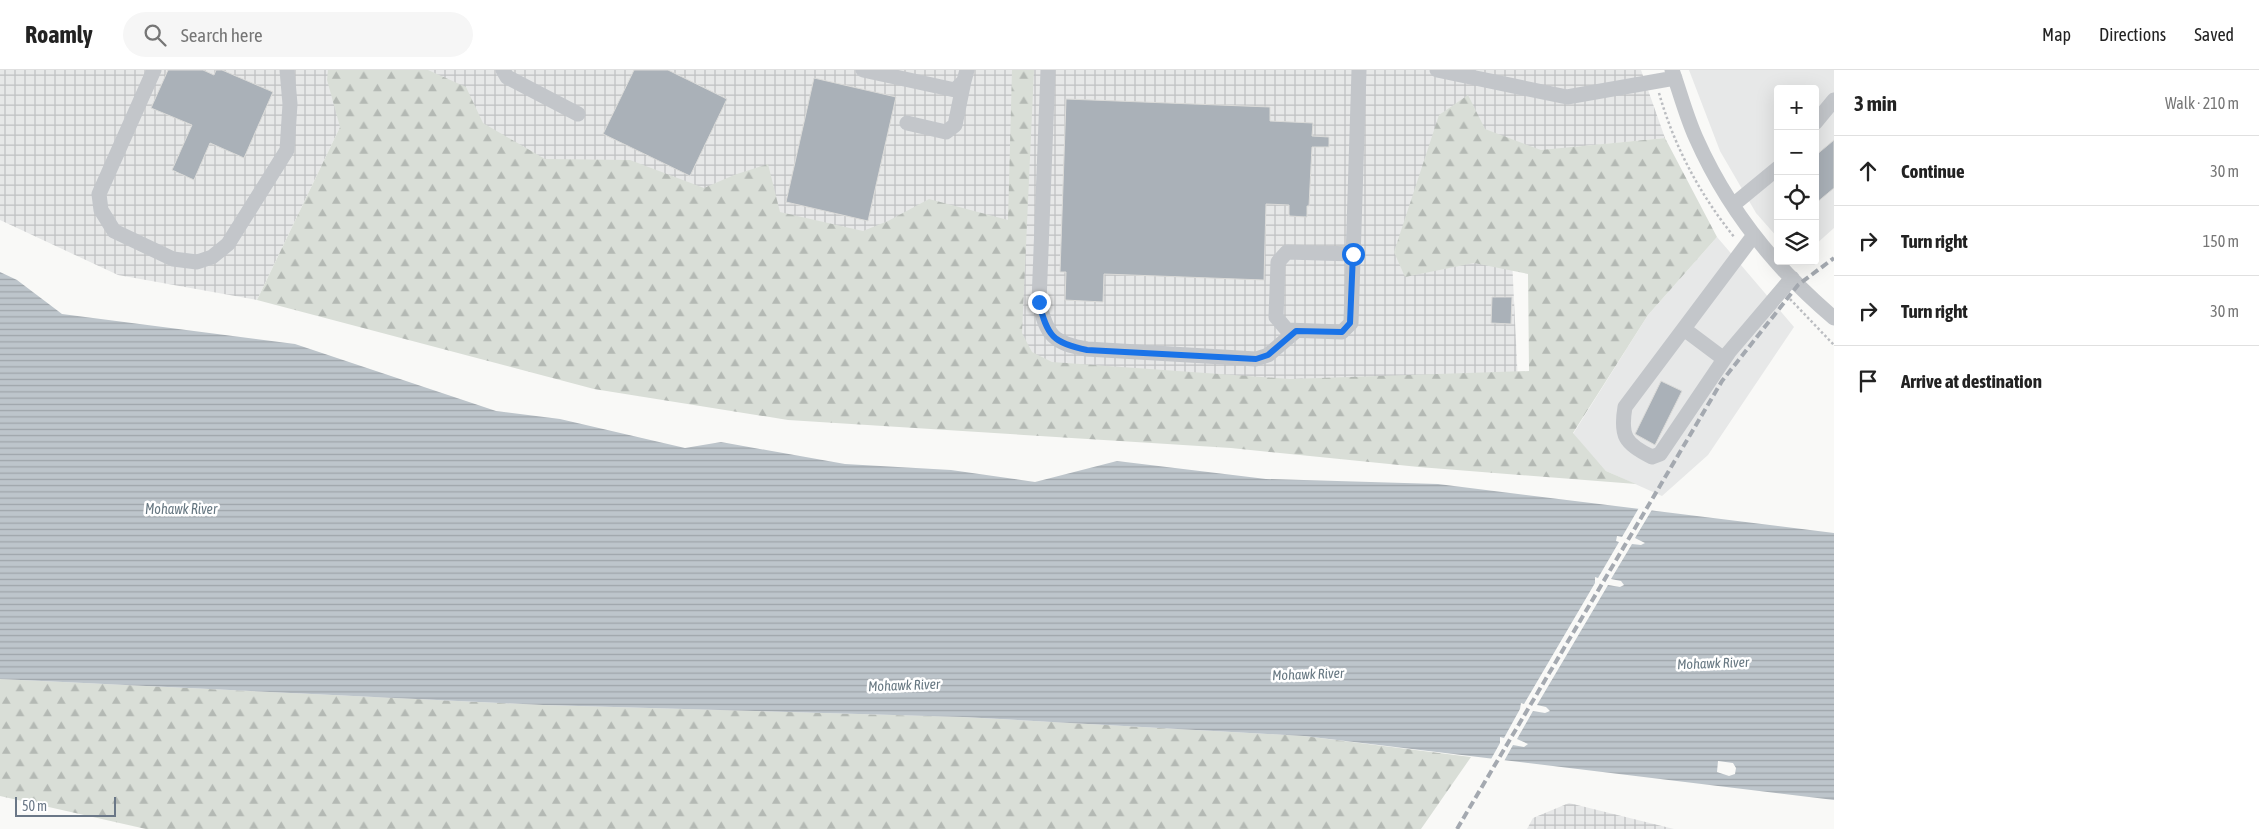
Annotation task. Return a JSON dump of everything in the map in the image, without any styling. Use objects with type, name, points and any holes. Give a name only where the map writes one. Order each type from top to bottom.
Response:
[{"type":"street","points":[[154,70],[99,194],[101,210],[114,231],[172,259],[198,262],[212,257],[228,244],[287,150],[290,104],[284,71]]},
{"type":"street","points":[[503,70],[507,76],[578,114]]},
{"type":"street","points":[[863,70],[955,90],[966,76]]},
{"type":"street","points":[[1048,70],[1039,302],[1044,321],[1055,339],[1064,345],[1087,350],[1256,359],[1268,355],[1296,331]]},
{"type":"street","points":[[1353,254],[1288,252],[1278,262],[1276,317],[1287,330],[1342,332],[1350,323],[1353,254],[1359,70]]},
{"type":"street","points":[[1437,70],[1567,97],[1673,74],[1696,137],[1722,189],[1754,235],[1792,278],[1834,318]]},
{"type":"street","points":[[907,123],[946,132],[955,125],[966,76]]},
{"type":"street","points":[[1819,118],[1834,100]]},
{"type":"street","points":[[1733,205],[1774,171]]},
{"type":"street","points":[[1754,235],[1625,407],[1622,426],[1626,440],[1641,452],[1652,457],[1660,454],[1724,359],[1792,278]]},
{"type":"street","points":[[1684,329],[1724,359]]},
{"type":"path","points":[[1801,311],[1834,345]]},
{"type":"shaded area","points":[[0,70],[1641,70],[1665,138],[1574,147],[1510,218],[1520,424],[1034,369],[340,127],[257,300],[118,275],[0,220]]},
{"type":"shaded area","points":[[1689,70],[1834,70],[1834,228],[1819,241],[1819,85],[1774,85],[1774,233],[1756,213],[1720,151]]},
{"type":"shaded area","points":[[1717,237],[1794,327],[1708,455],[1662,496],[1606,471],[1573,434],[1648,315]]},
{"type":"shaded area","points":[[1569,803],[1674,829],[1527,829],[1533,818]]},
{"type":"green space","points":[[328,70],[428,70],[466,87],[483,123],[545,159],[630,160],[704,188],[734,175],[768,164],[780,212],[863,231],[888,221],[929,199],[1008,220],[1012,70],[1034,70],[1022,333],[1032,352],[1052,362],[1290,379],[1529,371],[1528,274],[1474,263],[1405,277],[1394,252],[1439,115],[1468,95],[1485,129],[1541,150],[1665,138],[1717,237],[1648,315],[1573,433],[1606,471],[1636,484],[1419,467],[1231,448],[788,420],[594,389],[257,300],[340,127],[327,80]]},
{"type":"green space","points":[[0,679],[543,705],[963,717],[1304,736],[1471,757],[1421,829],[146,829],[0,796]]},
{"type":"water","name":"Mohawk River","points":[[0,272],[17,280],[62,314],[295,344],[496,411],[560,419],[685,448],[721,442],[845,464],[951,470],[1035,482],[1117,461],[1266,479],[1438,484],[1834,533],[1834,800],[1304,736],[963,717],[543,705],[0,679]],"holes":[[[1718,761],[1733,763],[1736,768],[1735,774],[1729,776],[1717,772]]]},
{"type":"pier","points":[[1640,506],[1653,508],[1635,538],[1645,543],[1641,545],[1632,544],[1611,579],[1621,581],[1624,585],[1620,587],[1608,585],[1537,705],[1546,707],[1550,711],[1545,713],[1533,711],[1517,739],[1528,744],[1524,747],[1513,745],[1503,763],[1490,761],[1500,743],[1500,737],[1504,738],[1520,709],[1521,703],[1524,704],[1595,583],[1595,577],[1598,578],[1619,542],[1616,541],[1617,536],[1622,537]]},
{"type":"building","points":[[168,70],[203,70],[214,75],[216,70],[222,70],[273,92],[244,158],[210,143],[194,180],[172,170],[192,125],[151,108]]},
{"type":"building","points":[[634,70],[668,70],[727,99],[690,176],[603,134]]},
{"type":"building","points":[[814,78],[896,97],[868,221],[786,202]]},
{"type":"building","points":[[1066,99],[1270,107],[1270,121],[1313,123],[1312,136],[1329,137],[1329,147],[1312,147],[1307,217],[1289,216],[1289,205],[1266,204],[1264,280],[1104,274],[1103,302],[1065,300],[1066,272],[1060,272]]},
{"type":"building","points":[[1834,140],[1834,188],[1819,201],[1819,175],[1819,153]]},
{"type":"building","points":[[1492,297],[1512,297],[1511,324],[1491,323]]},
{"type":"building","points":[[1661,381],[1682,391],[1655,445],[1635,434]]},
{"type":"railway","points":[[1457,829],[1722,381],[1798,285],[1834,258]]},
{"type":"route","points":[[1039,302],[1044,321],[1055,339],[1064,345],[1087,350],[1256,359],[1268,355],[1296,331],[1342,332],[1350,323],[1353,254]]}]
